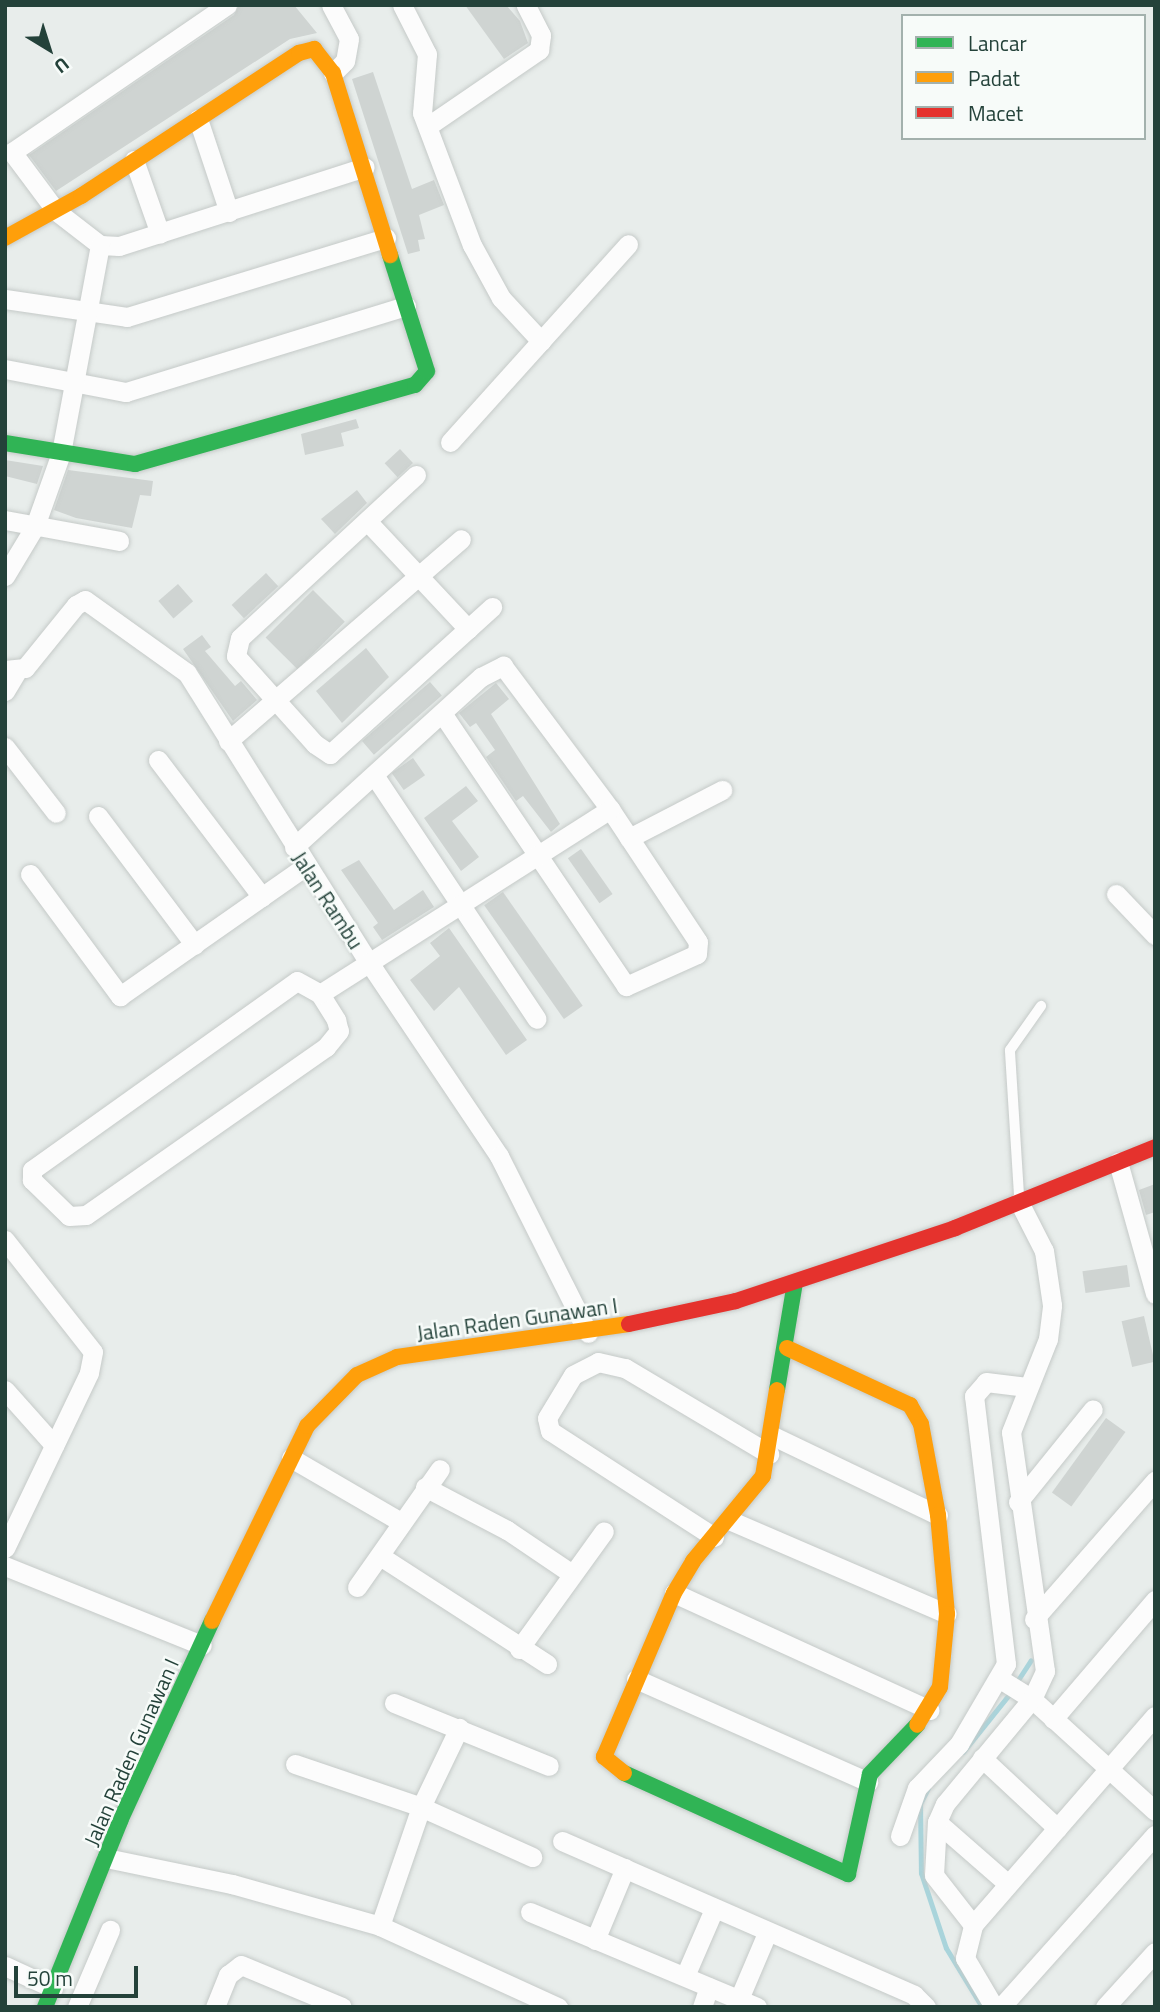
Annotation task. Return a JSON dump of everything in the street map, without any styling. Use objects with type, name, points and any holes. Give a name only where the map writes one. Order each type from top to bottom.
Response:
[{"type":"main road","points":[[5,238],[56,211],[305,50],[314,49],[333,73],[365,167],[406,306],[427,363],[424,380],[415,385],[143,463],[120,466],[5,443]]},
{"type":"main road","name":"Jalan Raden Gunawan I","points":[[45,2007],[106,1858],[290,1458],[329,1399],[357,1375],[397,1357],[588,1333],[668,1318],[795,1282],[1019,1202],[1155,1147]]},
{"type":"main road","points":[[787,1348],[910,1405],[921,1424],[938,1515],[947,1614],[944,1668],[929,1710],[887,1751],[868,1782],[854,1866],[848,1874],[834,1872],[608,1765],[605,1752],[674,1593],[714,1537],[757,1486],[771,1445],[795,1282]]},
{"type":"street","points":[[227,5],[12,152],[56,211],[100,245],[119,246],[365,167]]},
{"type":"street","points":[[331,5],[349,39],[345,61],[333,73]]},
{"type":"street","points":[[402,5],[427,54],[419,98],[472,245],[500,298],[541,341]]},
{"type":"street","points":[[428,126],[539,50],[541,35],[526,5]]},
{"type":"street","points":[[198,119],[229,212]]},
{"type":"street","points":[[134,160],[160,234]]},
{"type":"street","points":[[5,299],[85,313],[127,317],[386,238]]},
{"type":"street","points":[[450,442],[628,244]]},
{"type":"street","points":[[5,576],[35,526],[61,453],[76,384],[85,313],[100,245]]},
{"type":"street","points":[[5,369],[126,392],[406,306]]},
{"type":"street","points":[[416,475],[235,647],[239,662],[322,752],[336,752],[492,607]]},
{"type":"street","points":[[5,520],[119,541]]},
{"type":"street","points":[[368,521],[468,629]]},
{"type":"street","points":[[228,741],[461,539]]},
{"type":"street","name":"Jalan Rambu","points":[[5,691],[10,671],[46,647],[76,604],[92,602],[187,673],[294,846],[517,1186],[588,1333]]},
{"type":"street","points":[[294,846],[443,715],[481,677],[503,666],[610,809],[700,948],[631,988],[443,715]]},
{"type":"street","points":[[5,747],[56,813]]},
{"type":"street","points":[[158,761],[262,897]]},
{"type":"street","points":[[374,775],[537,1019]]},
{"type":"street","points":[[629,838],[722,790]]},
{"type":"street","points":[[320,994],[610,809]]},
{"type":"street","points":[[98,816],[195,945]]},
{"type":"street","points":[[30,874],[120,996],[307,865]]},
{"type":"street","points":[[1116,894],[1155,935]]},
{"type":"street","points":[[303,982],[320,994],[337,1020],[335,1039],[86,1215],[69,1216],[32,1180],[32,1170],[284,986],[303,982]]},
{"type":"street","points":[[1118,1162],[1155,1294]]},
{"type":"street","points":[[900,1836],[917,1788],[1016,1688],[1045,1671],[1034,1619],[1011,1432],[1012,1384],[1048,1339],[1052,1305],[1044,1251],[1019,1202]]},
{"type":"street","points":[[5,1240],[93,1352],[89,1373],[5,1548]]},
{"type":"street","points":[[714,1537],[550,1431],[547,1418],[573,1375],[598,1362],[625,1368],[771,1445],[938,1515]]},
{"type":"street","points":[[1012,1384],[978,1385],[974,1396],[1006,1658],[1016,1688],[1155,1811]]},
{"type":"street","points":[[5,1390],[54,1445]]},
{"type":"street","points":[[1018,1502],[1093,1409]]},
{"type":"street","points":[[290,1458],[401,1522]]},
{"type":"street","points":[[358,1587],[440,1469]]},
{"type":"street","points":[[1034,1619],[1155,1481]]},
{"type":"street","points":[[425,1487],[507,1530],[572,1574]]},
{"type":"street","points":[[729,1520],[947,1614]]},
{"type":"street","points":[[519,1648],[604,1531]]},
{"type":"street","points":[[380,1556],[547,1664]]},
{"type":"street","points":[[5,1566],[202,1645]]},
{"type":"street","points":[[674,1593],[929,1710]]},
{"type":"street","points":[[1053,1719],[1155,1600]]},
{"type":"street","points":[[636,1679],[868,1782]]},
{"type":"street","points":[[973,1925],[934,1875],[937,1822],[982,1758],[1016,1688]]},
{"type":"street","points":[[394,1703],[549,1766]]},
{"type":"street","points":[[994,2007],[965,1958],[973,1925],[1155,1716]]},
{"type":"street","points":[[380,1926],[421,1807],[458,1728]]},
{"type":"street","points":[[982,1758],[1057,1828]]},
{"type":"street","points":[[295,1764],[421,1807],[532,1857]]},
{"type":"street","points":[[937,1822],[1008,1884]]},
{"type":"street","points":[[1001,2007],[1155,1835]]},
{"type":"street","points":[[562,1841],[767,1933],[914,1995],[926,2007]]},
{"type":"street","points":[[106,1858],[232,1884],[380,1926],[558,2007]]},
{"type":"street","points":[[595,1940],[625,1868]]},
{"type":"street","points":[[685,1976],[714,1909]]},
{"type":"street","points":[[530,1913],[748,2003],[767,1933]]},
{"type":"street","points":[[77,2007],[110,1930]]},
{"type":"street","points":[[1105,2007],[1155,1952]]},
{"type":"street","points":[[215,2007],[228,1975],[241,1965],[342,2007]]},
{"type":"street","points":[[5,1966],[53,1988]]},
{"type":"street","points":[[702,2007],[709,1987]]},
{"type":"lane","points":[[1019,1202],[1010,1050],[1041,1006]]},
{"type":"building","points":[[239,5],[294,5],[317,33],[290,39],[56,191],[29,155],[234,15]]},
{"type":"building","points":[[465,5],[506,5],[520,21],[528,43],[504,59]]},
{"type":"building","points":[[373,72],[412,189],[434,180],[444,205],[419,215],[425,239],[418,240],[420,251],[408,254],[352,79]]},
{"type":"building","points":[[356,419],[359,428],[341,433],[344,446],[305,455],[301,434]]},
{"type":"building","points":[[400,449],[413,463],[398,477],[385,463]]},
{"type":"building","points":[[5,460],[43,466],[37,484],[5,476]]},
{"type":"building","points":[[68,470],[153,481],[151,496],[140,495],[132,528],[76,518],[54,510]]},
{"type":"building","points":[[357,490],[367,503],[335,534],[321,519]]},
{"type":"building","points":[[266,573],[278,586],[244,618],[232,605]]},
{"type":"building","points":[[178,584],[193,601],[173,618],[158,601]]},
{"type":"building","points":[[313,590],[345,622],[297,669],[266,637]]},
{"type":"building","points":[[202,635],[211,647],[205,651],[235,686],[241,681],[257,700],[233,721],[183,649]]},
{"type":"building","points":[[366,648],[389,677],[342,723],[316,691]]},
{"type":"building","points":[[430,682],[442,696],[374,755],[362,741]]},
{"type":"building","points":[[496,683],[509,699],[491,714],[560,824],[551,832],[523,796],[516,801],[486,757],[495,750],[476,723],[470,727],[459,713]]},
{"type":"building","points":[[413,758],[425,775],[404,790],[392,773]]},
{"type":"building","points":[[466,786],[478,801],[452,821],[479,857],[461,871],[424,818]]},
{"type":"building","points":[[581,849],[613,894],[599,903],[568,858]]},
{"type":"building","points":[[359,860],[394,910],[423,890],[434,907],[382,940],[373,927],[378,923],[341,870]]},
{"type":"building","points":[[503,892],[583,1006],[564,1019],[484,905]]},
{"type":"building","points":[[449,928],[527,1040],[506,1055],[459,987],[434,1011],[410,980],[440,956],[430,943]]},
{"type":"building","points":[[1155,1184],[1155,1212],[1146,1215],[1139,1190]]},
{"type":"building","points":[[1127,1265],[1130,1287],[1085,1293],[1082,1271]]},
{"type":"building","points":[[1144,1316],[1155,1362],[1132,1367],[1122,1321]]},
{"type":"building","points":[[1106,1418],[1125,1432],[1071,1507],[1052,1492]]},
{"type":"waterway","points":[[1016,1683],[1031,1660]]},
{"type":"waterway","points":[[963,1752],[1011,1692]]},
{"type":"waterway","points":[[928,1788],[920,1804],[921,1873],[946,1948],[982,2007]]},
{"type":"traffic: fast","points":[[5,443],[135,464],[415,385],[427,371],[390,255]]},
{"type":"traffic: fast","points":[[777,1390],[795,1282]]},
{"type":"traffic: fast","points":[[45,2007],[120,1821],[212,1621]]},
{"type":"traffic: fast","points":[[624,1773],[848,1874],[870,1774],[917,1725]]},
{"type":"traffic: slow","points":[[5,238],[81,196],[299,53],[314,49],[333,73],[390,255]]},
{"type":"traffic: slow","points":[[212,1621],[307,1426],[357,1375],[397,1357],[629,1324]]},
{"type":"traffic: slow","points":[[787,1348],[910,1405],[921,1424],[938,1515],[947,1614],[940,1687],[917,1725]]},
{"type":"traffic: slow","points":[[624,1773],[604,1757],[674,1593],[693,1561],[763,1476],[777,1390]]},
{"type":"traffic: jam","points":[[629,1324],[736,1301],[955,1228],[1155,1147]]}]
